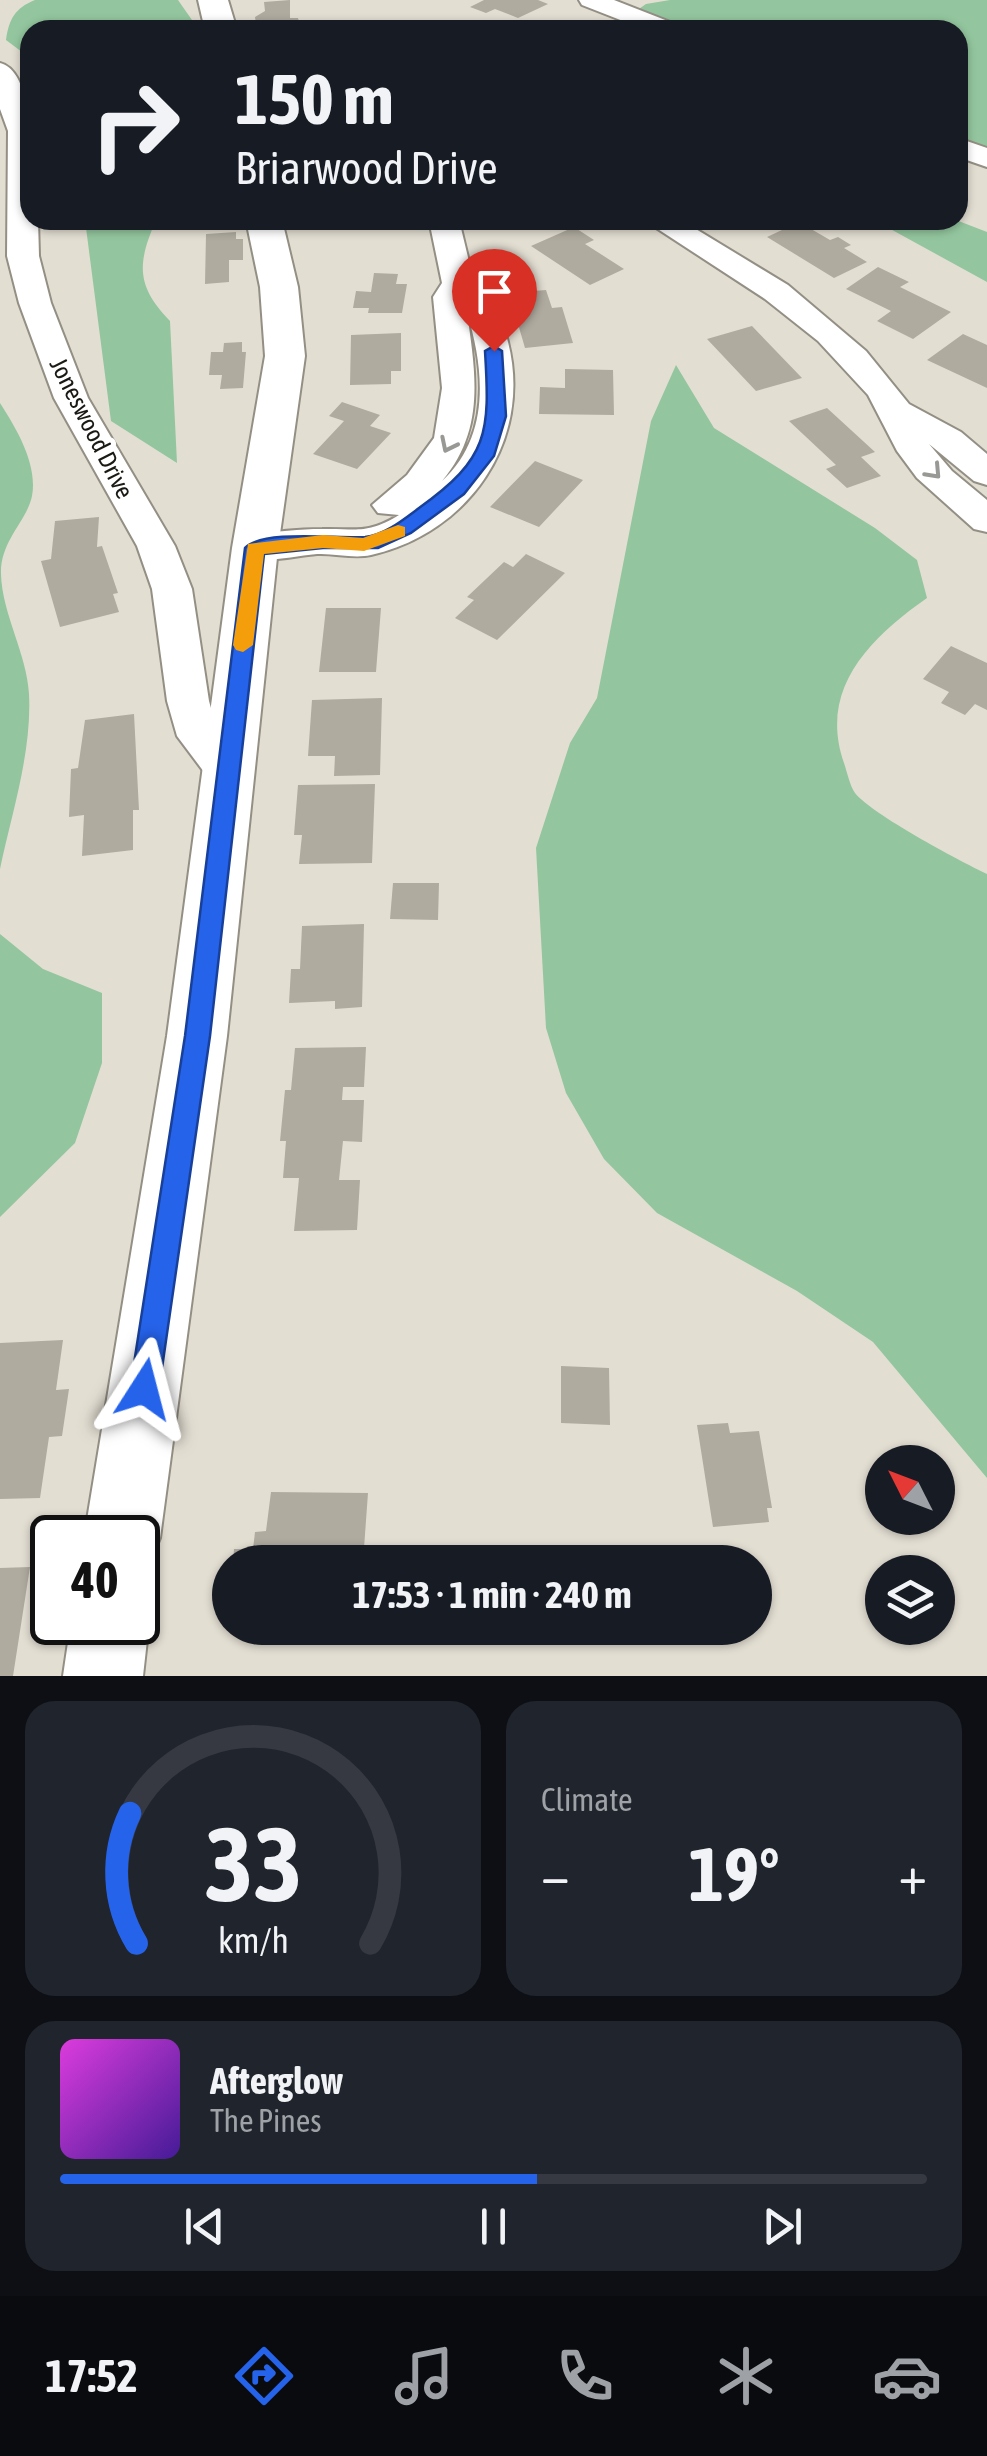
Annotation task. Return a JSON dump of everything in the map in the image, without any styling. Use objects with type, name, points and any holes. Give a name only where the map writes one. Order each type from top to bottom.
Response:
[{"type":"street","points":[[591,0],[643,20]]},
{"type":"street","name":"Joneswood Drive","points":[[0,70],[20,125]]},
{"type":"street","name":"Joneswood Drive","points":[[23,230],[23,256],[35,304],[78,413],[156,546],[172,588],[188,701],[198,736],[228,772]]},
{"type":"street","points":[[125,1515],[198,1036],[255,548],[285,356],[280,287],[266,230]]},
{"type":"street","points":[[255,548],[323,541],[364,544],[404,528],[458,490],[485,456],[498,416],[490,330],[478,293],[458,283],[446,230]]},
{"type":"street","points":[[676,230],[778,290],[824,325],[898,412],[916,453],[987,520]]},
{"type":"street","points":[[898,412],[948,440],[987,473]]},
{"type":"street","points":[[103,1676],[107,1645]]},
{"type":"green space","points":[[35,0],[178,0],[192,20],[20,20],[20,50],[6,40],[14,15]]},
{"type":"green space","points":[[670,0],[987,0],[987,150],[968,143],[968,20],[658,20],[636,11],[646,4]]},
{"type":"green space","points":[[968,225],[987,232],[987,282],[892,230],[968,230]]},
{"type":"green space","points":[[86,230],[152,230],[145,249],[143,274],[151,297],[170,321],[177,463],[111,421]]},
{"type":"green space","points":[[676,365],[714,428],[875,528],[917,560],[927,598],[886,630],[854,668],[838,712],[838,736],[855,793],[879,813],[987,874],[987,1478],[873,1342],[797,1291],[657,1213],[604,1159],[566,1093],[546,1028],[536,848],[570,743],[597,698],[651,421]]},
{"type":"green space","points":[[0,403],[24,447],[33,484],[29,505],[2,562],[2,589],[24,664],[29,716],[20,782],[0,869]]},
{"type":"green space","points":[[0,934],[43,969],[102,993],[102,1063],[75,1143],[0,1217]]},
{"type":"building","points":[[290,0],[290,18],[299,20],[255,20],[265,11],[264,2]]},
{"type":"building","points":[[484,0],[538,0],[548,4],[518,18],[495,9],[486,13],[470,7]]},
{"type":"building","points":[[567,230],[579,230],[594,240],[585,244],[624,269],[590,285],[531,246]]},
{"type":"building","points":[[782,230],[813,230],[830,240],[838,237],[851,245],[844,248],[867,262],[834,278],[767,237]]},
{"type":"building","points":[[236,232],[236,239],[243,239],[243,260],[229,260],[229,282],[205,284],[206,234]]},
{"type":"building","points":[[878,267],[909,282],[900,287],[951,312],[913,339],[877,321],[891,311],[846,289]]},
{"type":"building","points":[[374,273],[398,274],[396,284],[407,284],[402,313],[368,313],[369,308],[353,308],[356,291],[371,292]]},
{"type":"building","points":[[546,290],[552,308],[562,307],[573,343],[525,348],[509,293]]},
{"type":"building","points":[[752,326],[802,378],[756,391],[707,339]]},
{"type":"building","points":[[401,333],[401,371],[391,371],[391,384],[350,385],[351,335]]},
{"type":"building","points":[[963,334],[987,345],[987,388],[927,360]]},
{"type":"building","points":[[242,342],[242,352],[246,352],[243,388],[220,389],[222,375],[209,375],[211,352],[223,352],[224,343]]},
{"type":"building","points":[[565,369],[613,370],[614,415],[539,414],[540,387],[565,388]]},
{"type":"building","points":[[342,402],[380,415],[370,426],[391,433],[357,469],[313,454],[344,421],[329,416]]},
{"type":"building","points":[[827,408],[875,452],[861,457],[881,476],[847,488],[826,469],[836,465],[789,421]]},
{"type":"building","points":[[535,461],[583,480],[539,527],[490,507]]},
{"type":"building","points":[[99,517],[97,547],[102,546],[118,593],[113,594],[119,612],[60,627],[41,561],[51,559],[55,521]]},
{"type":"building","points":[[526,554],[565,573],[497,640],[455,618],[474,600],[467,597],[504,562],[513,567]]},
{"type":"building","points":[[326,608],[381,608],[376,672],[319,672]]},
{"type":"building","points":[[951,646],[987,663],[987,710],[975,704],[965,715],[941,703],[949,692],[923,679]]},
{"type":"building","points":[[382,698],[380,775],[334,776],[335,756],[308,756],[312,700]]},
{"type":"building","points":[[134,714],[139,810],[133,810],[133,850],[82,856],[84,815],[69,817],[71,769],[78,768],[85,720]]},
{"type":"building","points":[[375,784],[372,863],[299,864],[302,835],[294,835],[298,785]]},
{"type":"building","points":[[393,883],[439,883],[438,920],[390,919]]},
{"type":"building","points":[[364,924],[362,1007],[335,1009],[335,1001],[289,1003],[291,969],[300,969],[302,926]]},
{"type":"building","points":[[366,1047],[364,1087],[343,1087],[342,1100],[364,1100],[362,1142],[343,1141],[339,1180],[360,1180],[357,1230],[294,1231],[299,1178],[283,1178],[286,1141],[280,1141],[285,1090],[291,1090],[295,1048]]},
{"type":"building","points":[[63,1340],[56,1390],[69,1389],[62,1436],[49,1437],[40,1498],[0,1499],[0,1343]]},
{"type":"building","points":[[561,1366],[609,1368],[610,1425],[561,1423]]},
{"type":"building","points":[[728,1423],[730,1433],[759,1431],[772,1508],[767,1508],[769,1522],[713,1527],[697,1425]]},
{"type":"building","points":[[271,1492],[368,1493],[364,1545],[253,1545],[255,1532],[266,1531]]},
{"type":"building","points":[[30,1567],[13,1676],[0,1676],[0,1568]]},
{"type":"slow traffic","points":[[243,645],[255,548],[323,541],[364,544],[398,531]]},
{"type":"route","points":[[144,1389],[198,1036],[208,923],[255,548],[323,541],[372,543],[423,517],[458,490],[485,456],[498,416],[494,351]]}]
